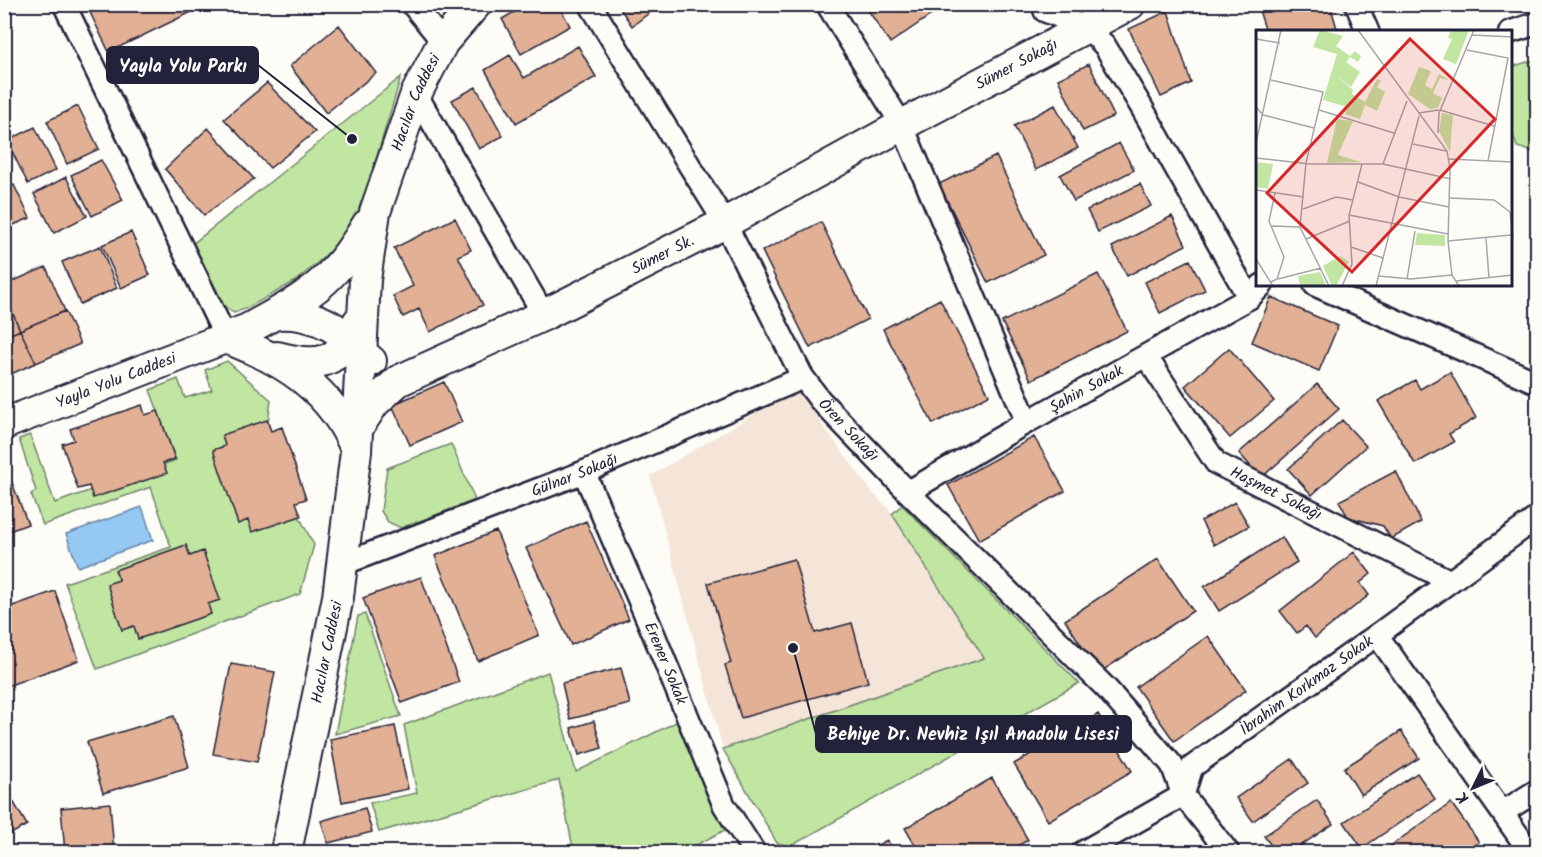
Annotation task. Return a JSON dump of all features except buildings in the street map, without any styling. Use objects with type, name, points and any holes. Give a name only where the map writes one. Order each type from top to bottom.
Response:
[{"type":"street","points":[[64,4],[226,338],[271,356],[308,364],[320,363],[355,345]]},
{"type":"street","points":[[412,4],[443,42]]},
{"type":"street","name":"Hacılar Caddesi","points":[[286,852],[343,564],[357,440],[355,345],[363,311],[367,255],[375,212],[416,94],[443,42],[476,4]]},
{"type":"street","name":"Ören Sokağı","points":[[590,4],[725,223],[802,376],[820,400],[908,492],[1106,688],[1172,765],[1183,795],[1228,852]]},
{"type":"street","points":[[827,4],[902,125],[1028,422]]},
{"type":"street","name":"Sümer Sokağı","points":[[902,125],[1130,4]]},
{"type":"street","points":[[1356,4],[1367,30]]},
{"type":"street","points":[[1044,8],[1088,28],[1111,54],[1256,292]]},
{"type":"street","points":[[1044,8],[1054,46]]},
{"type":"street","points":[[1512,31],[1538,23]]},
{"type":"street","points":[[416,94],[544,315]]},
{"type":"street","name":"Sümer Sk.","points":[[357,440],[374,402],[398,381],[544,315],[725,223],[902,125]]},
{"type":"street","name":"Yayla Yolu Caddesi","points":[[4,424],[226,338],[276,314],[329,277],[352,249],[375,212]]},
{"type":"street","points":[[1317,286],[1538,383]]},
{"type":"street","name":"Şahin Sokak","points":[[908,492],[1256,292]]},
{"type":"street","name":"Sümer Sk.","points":[[276,314],[295,314],[317,319],[333,327],[381,368],[416,372]]},
{"type":"street","points":[[271,356],[304,380],[323,398],[357,440]]},
{"type":"street","name":"Haşmet Sokağı","points":[[1146,356],[1216,463],[1450,581]]},
{"type":"street","name":"Gülnar Sokağı","points":[[343,564],[584,472],[793,382],[802,376]]},
{"type":"street","name":"Erener Sokak","points":[[584,472],[724,805],[754,852]]},
{"type":"street","name":"İbrahim Korkmaz Sokak","points":[[1183,795],[1192,767],[1538,517]]},
{"type":"street","points":[[1377,635],[1530,852]]},
{"type":"street","points":[[1503,812],[1538,790]]},
{"type":"street","points":[[1083,852],[1183,795]]},
{"type":"shaded area","points":[[796,389],[872,492],[888,508],[984,658],[723,749],[650,476]]},
{"type":"green space","points":[[1538,59],[1537,153],[1517,147],[1512,131],[1512,67]]},
{"type":"green space","points":[[401,77],[363,202],[346,236],[294,282],[234,313],[226,308],[213,293],[190,246]]},
{"type":"green space","points":[[227,361],[271,400],[268,423],[300,518],[314,545],[300,594],[97,669],[65,583],[171,547],[151,487],[43,525],[31,494],[36,491],[19,439],[30,435],[55,503],[176,460],[150,390],[178,379],[185,398],[212,390],[205,370]]},
{"type":"green space","points":[[451,444],[475,500],[401,528],[388,522],[381,511],[387,468]]},
{"type":"green space","points":[[902,505],[1079,683],[791,846],[777,843],[723,749],[984,658],[892,514]]},
{"type":"green space","points":[[365,614],[401,716],[335,734],[358,616]]},
{"type":"green space","points":[[548,672],[576,772],[676,722],[727,829],[683,852],[574,852],[559,780],[379,832],[370,803],[417,793],[404,725]]},
{"type":"water","points":[[142,507],[153,540],[78,567],[66,534]]},
{"type":"place","name":"Yayla Yolu Parkı","points":[[352,139]]},
{"type":"place","name":"Behiye Dr. Nevhiz Işıl Anadolu Lisesi","points":[[793,648]]}]
